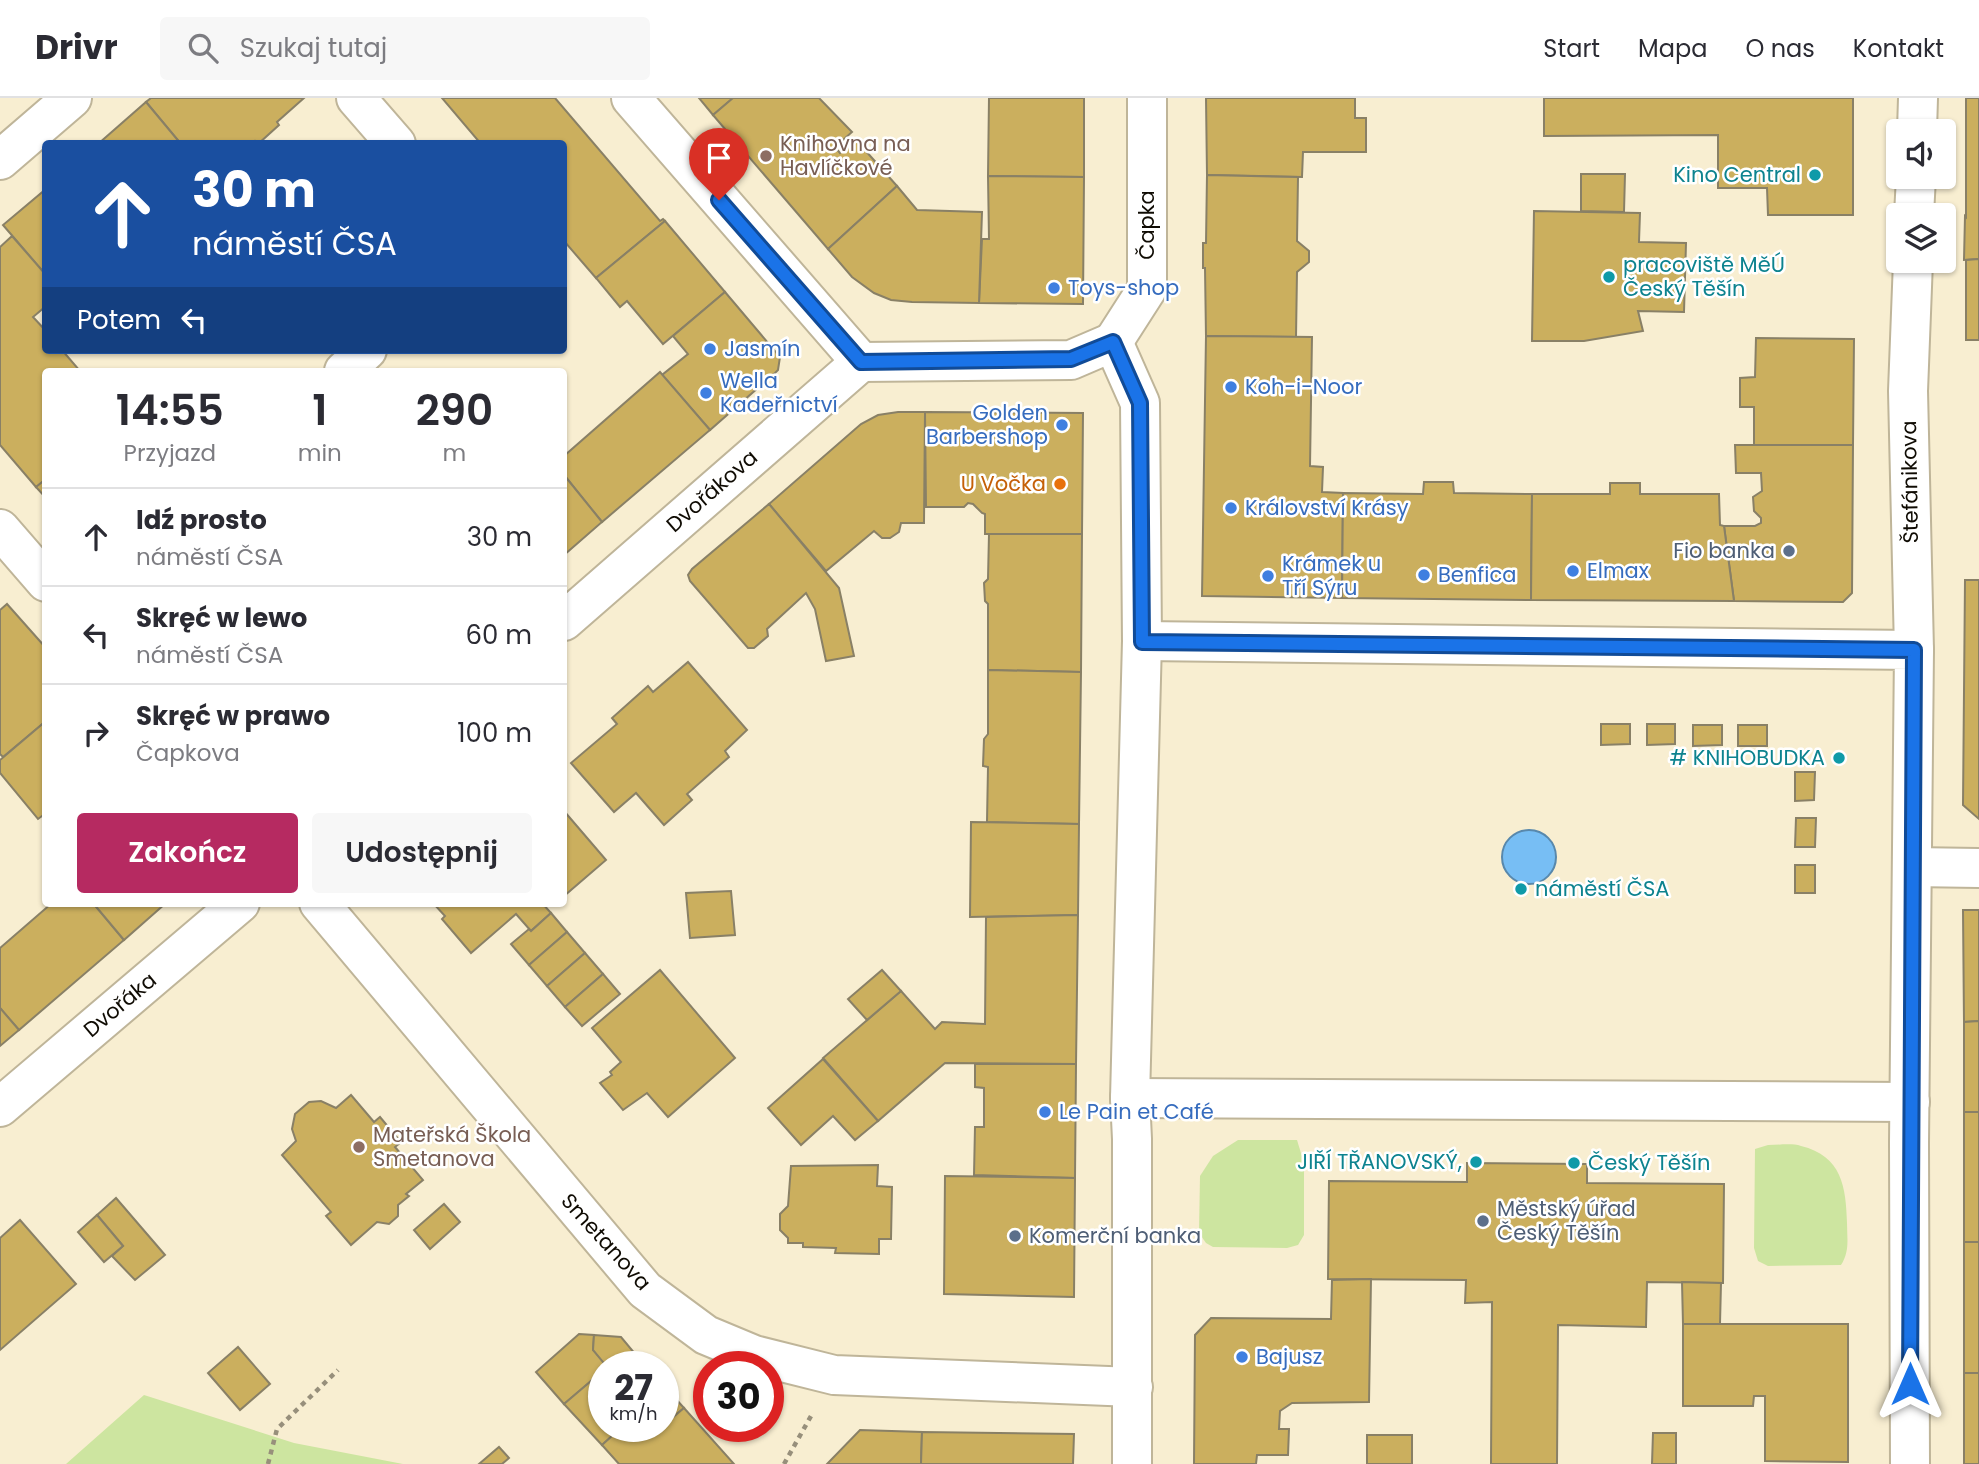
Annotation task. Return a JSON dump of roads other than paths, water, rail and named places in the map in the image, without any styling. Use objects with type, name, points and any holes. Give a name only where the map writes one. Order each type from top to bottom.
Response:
[{"type":"street","points":[[0,160],[72,98]]},
{"type":"street","points":[[356,98],[393,140]]},
{"type":"street","points":[[631,98],[861,362],[1071,359],[1113,342],[1140,403],[1142,642],[1130,1098],[1132,1464]]},
{"type":"street","name":"Čapka","points":[[1113,342],[1147,289],[1147,98]]},
{"type":"street","points":[[1917,119],[1918,98]]},
{"type":"street","name":"Štefánikova","points":[[1913,273],[1909,391],[1914,650]]},
{"type":"street","points":[[347,368],[363,354]]},
{"type":"street","name":"Dvořákova","points":[[567,618],[861,362]]},
{"type":"street","points":[[0,529],[42,577]]},
{"type":"street","points":[[1142,642],[1914,650],[1909,1143],[1910,1464]]},
{"type":"street","points":[[1912,867],[1979,868]]},
{"type":"street","name":"Dvořáka","points":[[0,1107],[235,907]]},
{"type":"street","name":"Smetanova","points":[[322,907],[645,1290],[706,1335],[754,1355],[834,1375],[1133,1387]]},
{"type":"street","points":[[1130,1098],[1910,1102]]},
{"type":"water","points":[[1534,830],[1544,834],[1552,842],[1556,857],[1552,872],[1544,880],[1524,884],[1514,880],[1506,872],[1502,852],[1506,842],[1514,834]]},
{"type":"place","name":"Knihovna na Havlíčkové","points":[[766,156]]},
{"type":"place","name":"Kino Central","points":[[1815,175]]},
{"type":"place","name":"pracoviště MěÚ Český Těšín","points":[[1609,277]]},
{"type":"place","name":"Toys-shop","points":[[1054,288]]},
{"type":"place","name":"Jasmín","points":[[710,349]]},
{"type":"place","name":"Koh-i-Noor","points":[[1231,387]]},
{"type":"place","name":"Wella Kadeřnictví","points":[[706,393]]},
{"type":"place","name":"Golden Barbershop","points":[[1062,425]]},
{"type":"place","name":"U Vočka","points":[[1060,484]]},
{"type":"place","name":"Království Krásy","points":[[1231,508]]},
{"type":"place","name":"Fio banka","points":[[1789,551]]},
{"type":"place","name":"Elmax","points":[[1573,571]]},
{"type":"place","name":"Benfica","points":[[1424,575]]},
{"type":"place","name":"Krámek u Tří Sýru","points":[[1268,576]]},
{"type":"place","name":"# KNIHOBUDKA","points":[[1839,758]]},
{"type":"place","name":"náměstí ČSA","points":[[1521,889]]},
{"type":"place","name":"Le Pain et Café","points":[[1045,1112]]},
{"type":"place","name":"Mateřská Škola Smetanova","points":[[359,1147]]},
{"type":"place","name":"JIŘÍ TŘANOVSKÝ,","points":[[1476,1162]]},
{"type":"place","name":"Český Těšín","points":[[1574,1163]]},
{"type":"place","name":"Městský úřad Český Těšín","points":[[1483,1221]]},
{"type":"place","name":"Komerční banka","points":[[1015,1236]]},
{"type":"place","name":"Bajusz","points":[[1242,1357]]}]
